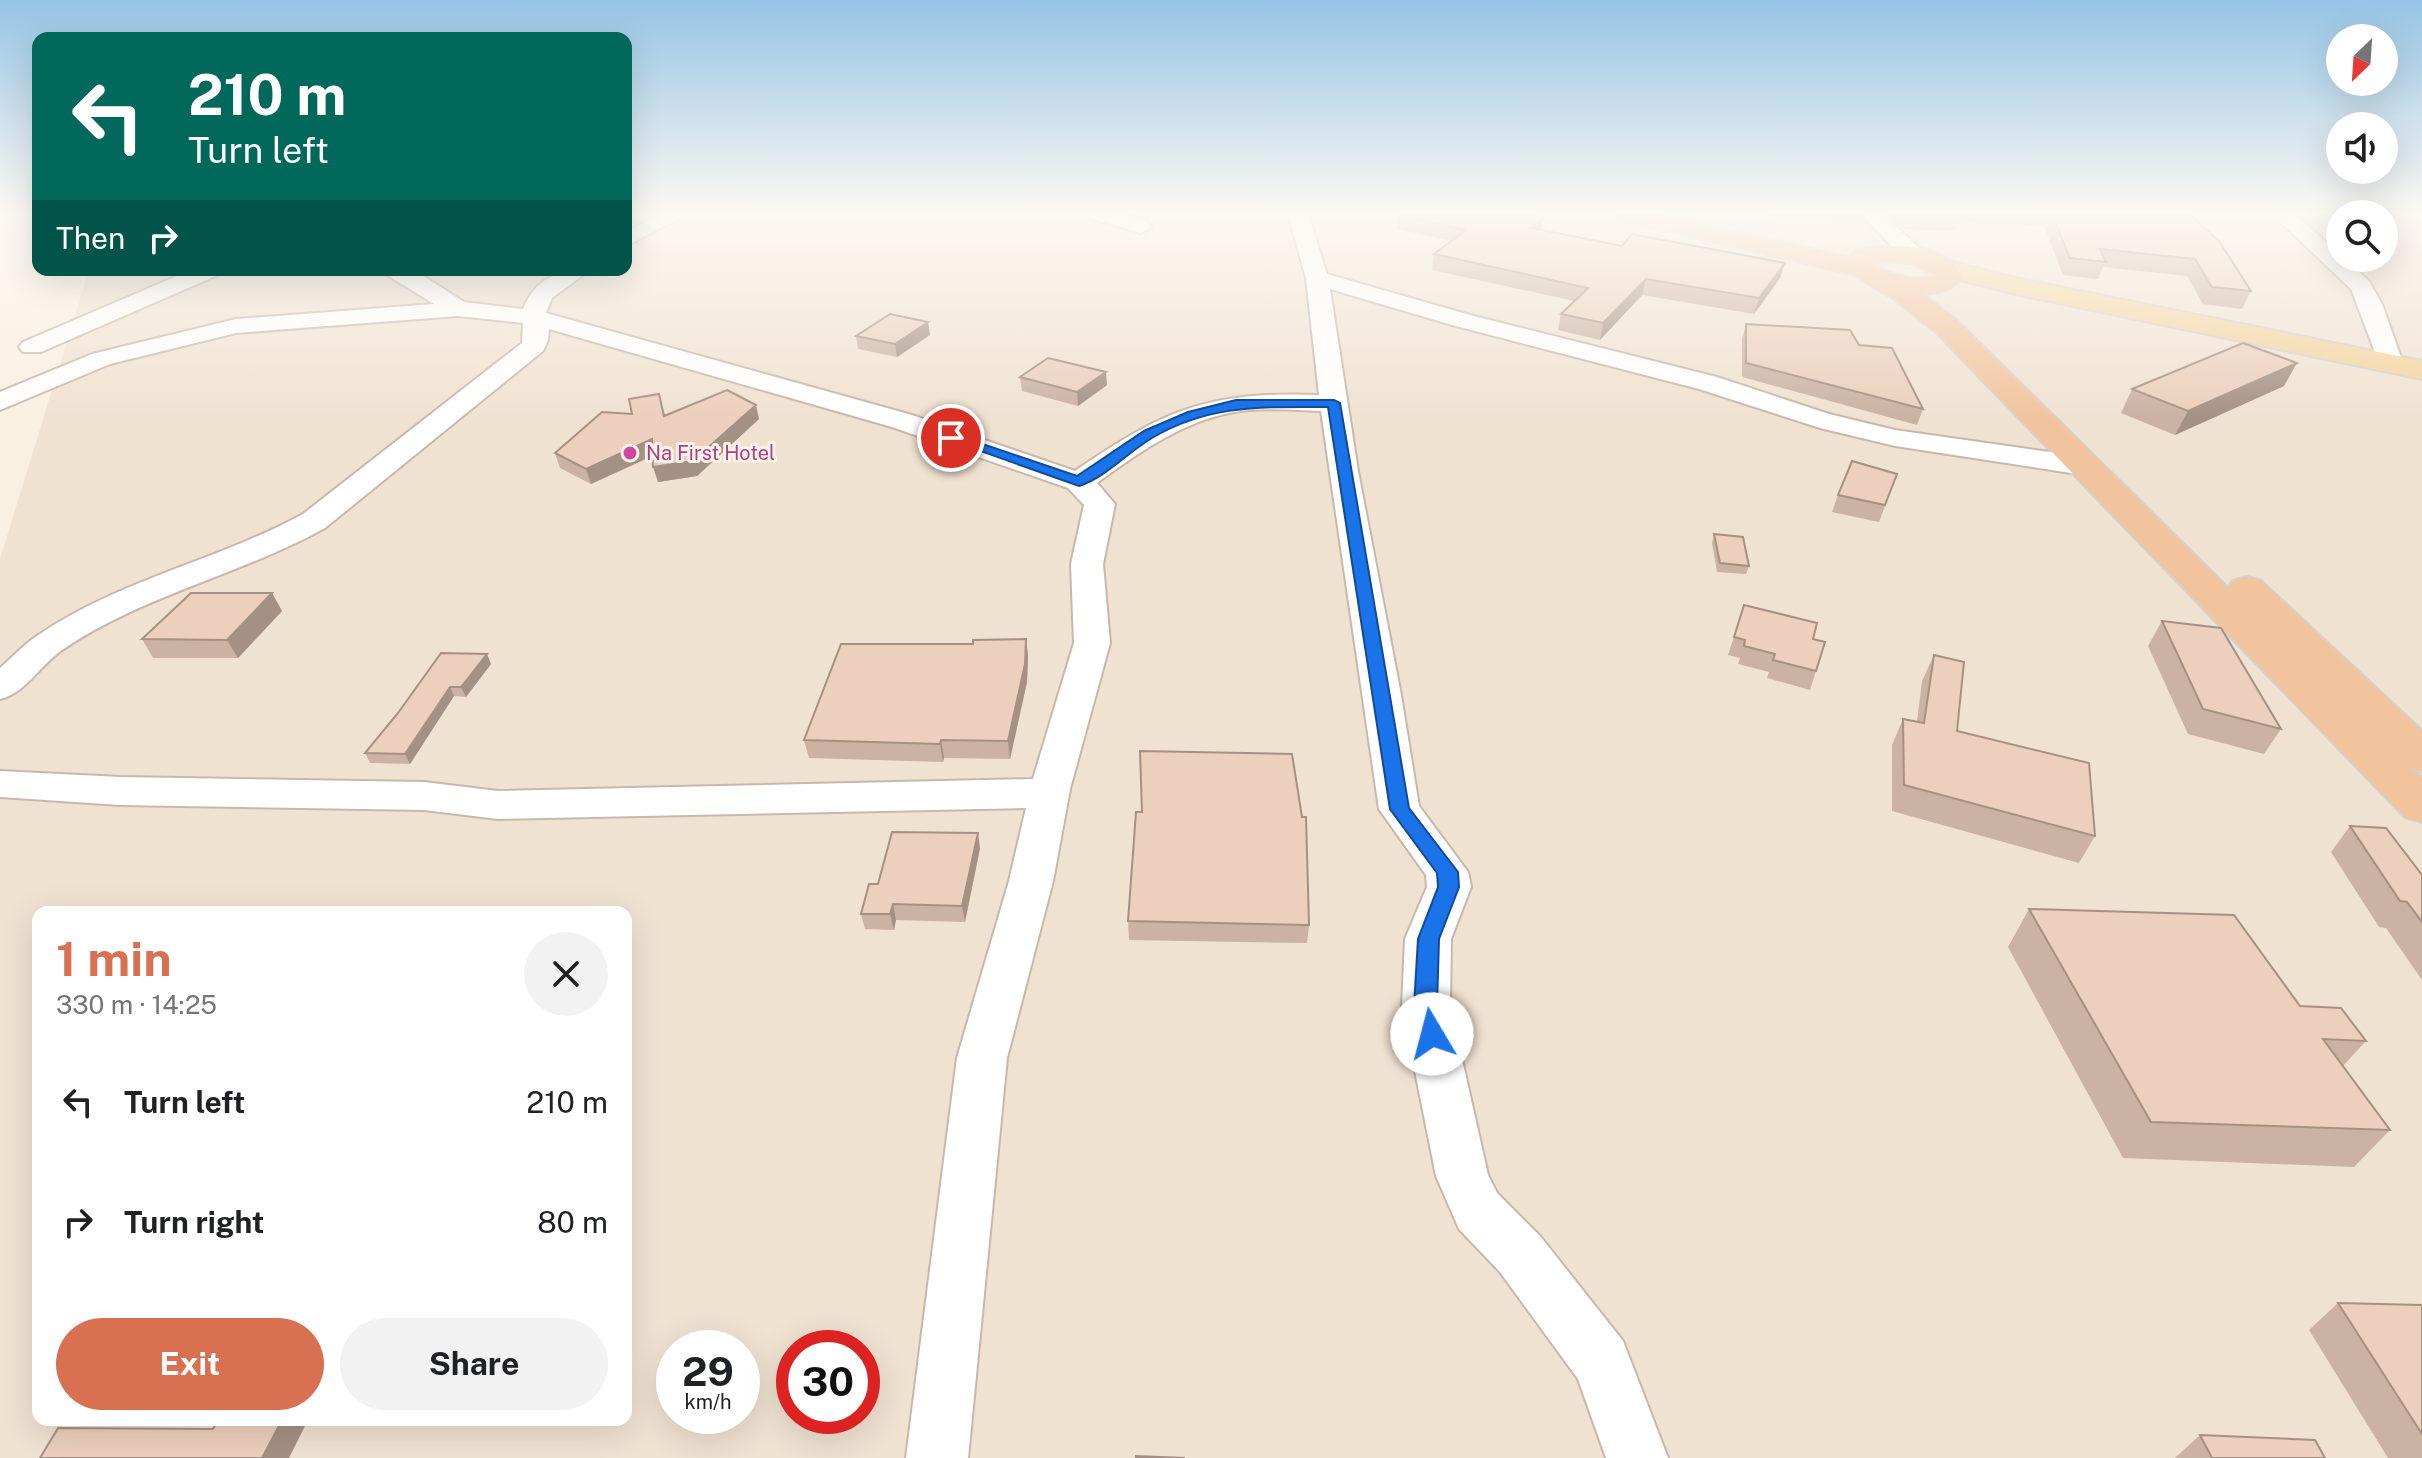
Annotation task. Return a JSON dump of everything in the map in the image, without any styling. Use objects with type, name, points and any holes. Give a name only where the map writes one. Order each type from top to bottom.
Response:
[{"type":"highway","points":[[1892,282],[1946,326],[2422,806]]},
{"type":"highway","points":[[1948,282],[2111,459],[2422,756]]},
{"type":"main road","points":[[1966,282],[2422,380]]},
{"type":"main road","points":[[1983,282],[2422,370]]},
{"type":"street","points":[[161,343],[115,338],[21,346],[180,282]]},
{"type":"street","points":[[417,282],[458,309]]},
{"type":"street","points":[[0,688],[48,644],[101,614],[160,585],[285,537],[314,521],[534,346],[539,332],[534,317],[542,294],[560,282]]},
{"type":"street","points":[[1318,282],[1399,809],[1447,872],[1449,887],[1428,939],[1426,1006],[1462,1176],[1478,1211],[1520,1254],[1602,1362],[1637,1458]]},
{"type":"street","points":[[1331,282],[1461,320],[1708,383],[1820,420],[1895,438],[2084,466]]},
{"type":"street","points":[[2357,282],[2370,304],[2390,363]]},
{"type":"street","points":[[0,402],[101,359],[236,326],[458,309],[534,317],[902,421],[1079,482],[1100,504],[1087,564],[1092,643],[1050,789],[1031,881],[982,1058],[937,1458]]},
{"type":"street","points":[[1079,482],[1148,434],[1192,414],[1236,403],[1334,403]]},
{"type":"street","points":[[0,784],[120,791],[424,796],[498,805],[1026,794],[1050,789]]},
{"type":"shaded area","points":[[85,282],[2422,282],[2422,1458],[0,1458],[0,559]]},
{"type":"building","points":[[1561,282],[1643,282],[1603,323],[1561,314],[1588,288]]},
{"type":"building","points":[[1664,282],[1771,282],[1759,298]]},
{"type":"building","points":[[2209,282],[2245,282],[2251,291],[2212,287]]},
{"type":"building","points":[[890,314],[928,322],[895,344],[856,336]]},
{"type":"building","points":[[1746,324],[1850,330],[1859,345],[1892,348],[1923,409],[1746,363]]},
{"type":"building","points":[[2243,343],[2297,363],[2188,411],[2132,389]]},
{"type":"building","points":[[1048,358],[1106,372],[1077,392],[1020,377]]},
{"type":"building","points":[[727,390],[756,405],[693,461],[653,467],[652,439],[586,469],[555,453],[602,412],[632,414],[629,399],[659,394],[664,416]]},
{"type":"building","points":[[1852,461],[1897,474],[1885,505],[1838,495]]},
{"type":"building","points":[[1714,534],[1743,537],[1749,566],[1720,563]]},
{"type":"building","points":[[191,593],[272,593],[227,640],[142,639]]},
{"type":"building","points":[[1744,605],[1817,623],[1813,639],[1825,642],[1816,671],[1773,660],[1775,654],[1744,646],[1745,640],[1734,637]]},
{"type":"building","points":[[2162,621],[2221,628],[2281,729],[2203,709]]},
{"type":"building","points":[[1026,639],[1025,664],[1008,741],[941,740],[940,744],[804,740],[841,644],[973,644],[973,640]]},
{"type":"building","points":[[441,653],[487,654],[461,687],[450,687],[405,754],[365,753],[398,713]]},
{"type":"building","points":[[1934,655],[1964,662],[1957,731],[2089,763],[2095,836],[1904,785],[1903,719],[1924,723]]},
{"type":"building","points":[[1140,751],[1292,754],[1302,817],[1306,817],[1309,925],[1128,921],[1136,812],[1142,812]]},
{"type":"building","points":[[2350,826],[2386,828],[2422,875],[2422,922],[2407,902],[2400,901]]},
{"type":"building","points":[[892,832],[978,833],[962,906],[893,904],[890,914],[861,914],[869,884],[878,884]]},
{"type":"building","points":[[2029,909],[2234,915],[2300,1006],[2341,1008],[2366,1041],[2323,1039],[2390,1130],[2151,1122]]},
{"type":"building","points":[[2338,1303],[2422,1305],[2422,1434]]},
{"type":"building","points":[[215,1426],[279,1426],[262,1458],[40,1458],[58,1428],[213,1429]]},
{"type":"building","points":[[2200,1435],[2315,1440],[2325,1458],[2212,1458]]},
{"type":"building","points":[[1136,1456],[1185,1458],[1136,1458]]},
{"type":"place","name":"Na First Hotel","points":[[630,453]]},
{"type":"route","points":[[951,438],[1079,482],[1148,434],[1192,414],[1236,403],[1334,403],[1399,809],[1435,852],[1447,872],[1449,887],[1428,939],[1426,1006],[1432,1034]]}]
